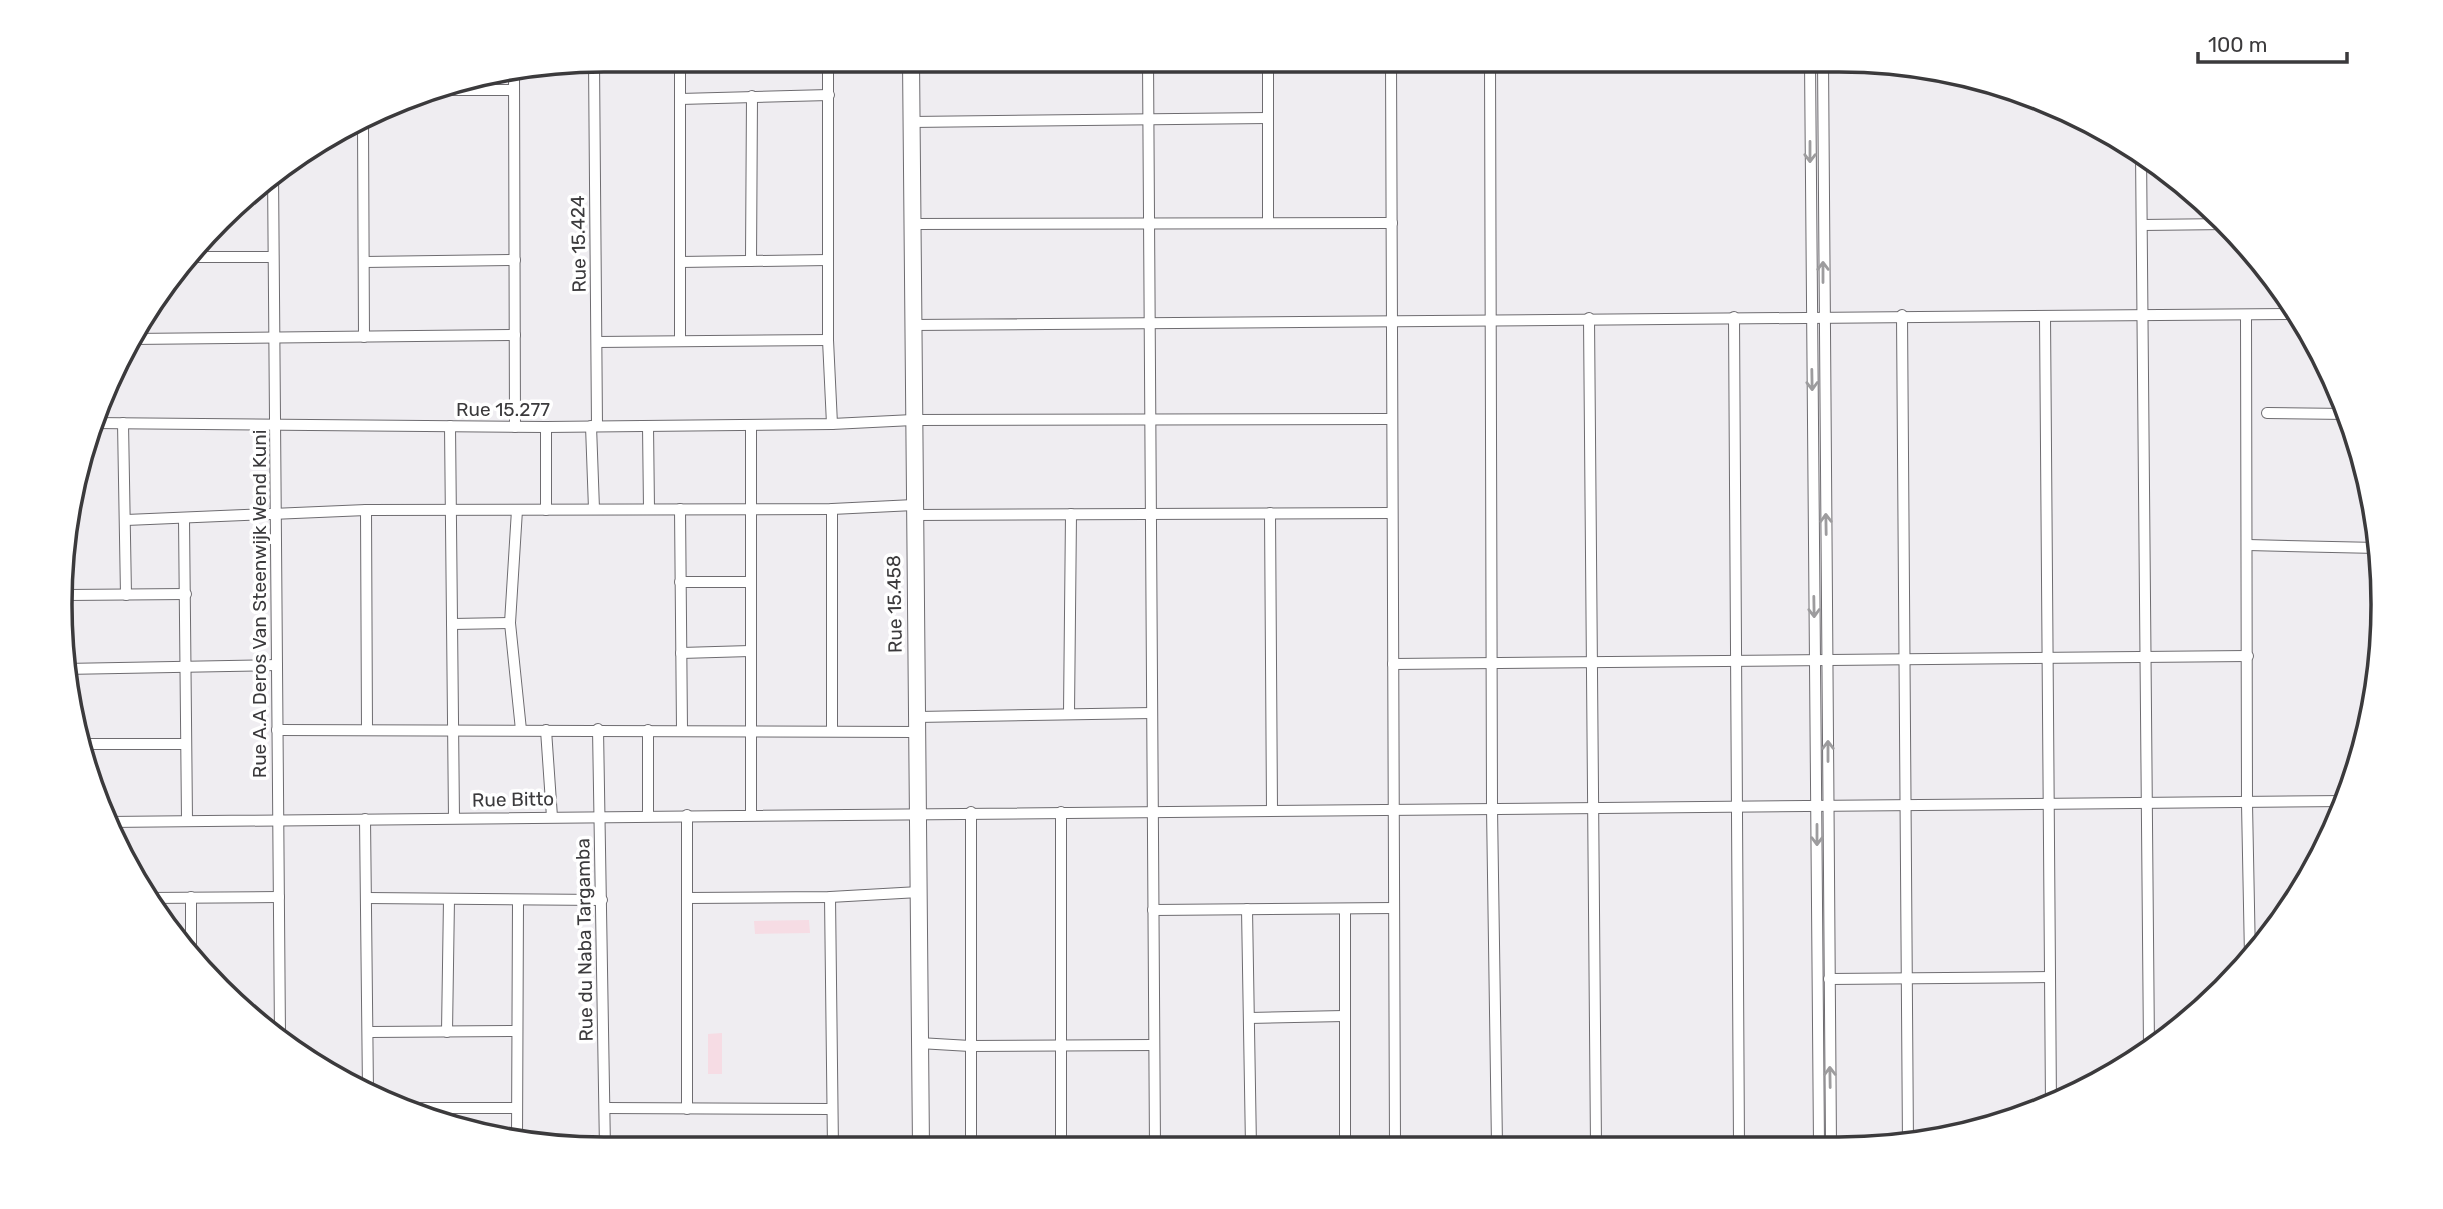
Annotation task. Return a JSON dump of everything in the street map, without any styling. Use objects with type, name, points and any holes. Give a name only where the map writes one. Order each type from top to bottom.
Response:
[{"type":"main road","name":"Rue 15.458","points":[[912,72],[921,1137]]},
{"type":"street","name":"Rue 15.424","points":[[594,72],[597,342],[594,509]]},
{"type":"street","points":[[680,72],[680,341]]},
{"type":"street","points":[[828,72],[828,340],[832,424]]},
{"type":"street","points":[[1148,72],[1155,1137]]},
{"type":"street","points":[[1268,72],[1268,221]]},
{"type":"street","points":[[1391,72],[1395,1137]]},
{"type":"street","points":[[1490,72],[1491,665],[1497,1137]]},
{"type":"street","points":[[1810,72],[1814,662],[1829,979],[1831,1137]]},
{"type":"street","points":[[1819,1137],[1822,807],[1827,661],[1823,72]]},
{"type":"street","points":[[514,80],[515,427]]},
{"type":"street","points":[[467,90],[514,90]]},
{"type":"street","points":[[680,99],[829,95]]},
{"type":"street","points":[[751,261],[752,96]]},
{"type":"street","points":[[1810,116],[1823,116]]},
{"type":"street","points":[[912,122],[1268,118]]},
{"type":"street","points":[[363,130],[364,337]]},
{"type":"street","points":[[2141,167],[2149,1037]]},
{"type":"street","points":[[1810,181],[1823,181]]},
{"type":"street","name":"Rue A.A Deros Van Steenwijk Wend Kuni","points":[[272,188],[280,1027]]},
{"type":"street","points":[[912,224],[1268,221],[1392,223]]},
{"type":"street","points":[[2142,225],[2211,224]]},
{"type":"street","points":[[201,257],[273,257]]},
{"type":"street","points":[[363,262],[515,260]]},
{"type":"street","points":[[680,262],[828,260]]},
{"type":"street","points":[[912,324],[1150,320],[2284,314]]},
{"type":"street","points":[[1902,315],[1908,1133]]},
{"type":"street","points":[[2246,315],[2250,943]]},
{"type":"street","points":[[2045,316],[2051,1093]]},
{"type":"street","points":[[1734,317],[1739,1137]]},
{"type":"street","points":[[1589,318],[1596,1137]]},
{"type":"street","points":[[143,339],[516,335]]},
{"type":"street","points":[[597,342],[828,340]]},
{"type":"street","points":[[2267,413],[2336,414]]},
{"type":"street","name":"Rue 15.277","points":[[104,423],[275,422],[546,427],[832,424],[914,419],[1391,419]]},
{"type":"street","points":[[123,423],[126,595]]},
{"type":"street","points":[[751,425],[751,814]]},
{"type":"street","points":[[450,426],[454,818]]},
{"type":"street","points":[[648,426],[649,509]]},
{"type":"street","points":[[546,427],[546,510]]},
{"type":"street","points":[[680,509],[682,730]]},
{"type":"street","points":[[126,520],[366,510],[832,509],[1071,514],[1391,513]]},
{"type":"street","points":[[832,509],[832,731]]},
{"type":"street","points":[[366,510],[367,730]]},
{"type":"street","points":[[517,510],[510,623],[521,730]]},
{"type":"street","points":[[1270,513],[1272,810]]},
{"type":"street","points":[[1069,713],[1071,514]]},
{"type":"street","points":[[184,519],[187,820]]},
{"type":"street","points":[[2248,545],[2368,548]]},
{"type":"street","points":[[680,582],[750,582]]},
{"type":"street","points":[[72,595],[186,594]]},
{"type":"street","points":[[452,624],[510,623]]},
{"type":"street","points":[[681,653],[750,651]]},
{"type":"street","points":[[1393,664],[2248,656]]},
{"type":"street","points":[[76,669],[277,665]]},
{"type":"street","points":[[277,730],[832,731],[1069,713],[1152,713]]},
{"type":"street","name":"Rue du Naba Targamba","points":[[598,729],[605,1137]]},
{"type":"street","points":[[546,730],[552,817]]},
{"type":"street","points":[[648,730],[648,816]]},
{"type":"street","points":[[91,744],[186,744]]},
{"type":"street","name":"Rue Bitto","points":[[119,824],[187,820],[751,814],[2048,806],[2333,801]]},
{"type":"street","points":[[1061,811],[1061,1137]]},
{"type":"street","points":[[971,812],[971,1137]]},
{"type":"street","points":[[687,815],[687,1109]]},
{"type":"street","points":[[365,818],[370,1032],[368,1082]]},
{"type":"street","points":[[687,898],[830,897],[919,892]]},
{"type":"street","points":[[191,897],[191,940]]},
{"type":"street","points":[[160,898],[279,897]]},
{"type":"street","points":[[830,897],[833,1137]]},
{"type":"street","points":[[367,898],[602,900]]},
{"type":"street","points":[[447,1032],[449,899]]},
{"type":"street","points":[[517,1130],[518,901]]},
{"type":"street","points":[[1153,910],[1394,908]]},
{"type":"street","points":[[1247,909],[1251,1137]]},
{"type":"street","points":[[1345,909],[1345,1137]]},
{"type":"street","points":[[1829,979],[2050,977]]},
{"type":"street","points":[[1249,1018],[1344,1016]]},
{"type":"street","points":[[370,1032],[517,1031]]},
{"type":"street","points":[[919,1043],[970,1046],[1153,1045]]},
{"type":"street","points":[[430,1108],[517,1108]]},
{"type":"street","points":[[605,1108],[832,1109]]},
{"type":"shaded area","points":[[809,920],[810,933],[755,934],[754,921]]},
{"type":"shaded area","points":[[722,1033],[722,1074],[708,1074],[708,1034]]}]
